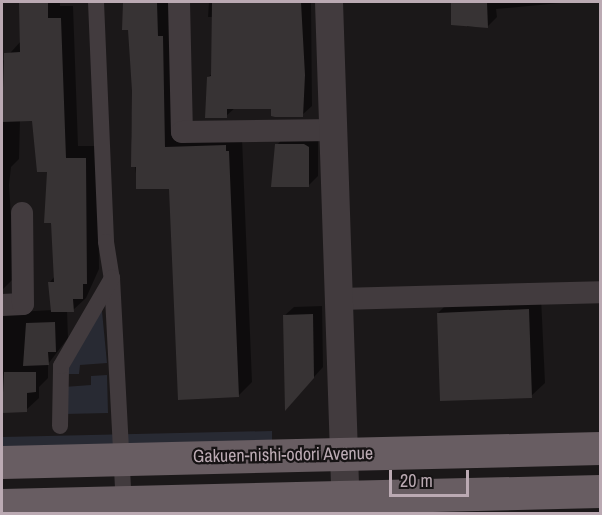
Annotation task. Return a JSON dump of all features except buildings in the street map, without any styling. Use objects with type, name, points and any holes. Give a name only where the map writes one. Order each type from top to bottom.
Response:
[{"type":"highway","name":"Gakuen-nishi-odori Avenue","points":[[2,462],[600,448]]},
{"type":"highway","points":[[2,505],[346,505],[600,490]]},
{"type":"street","points":[[96,2],[106,242],[112,278],[124,513]]},
{"type":"street","points":[[179,2],[182,132],[334,130]]},
{"type":"street","points":[[329,2],[346,505]]},
{"type":"street","points":[[2,305],[23,304],[22,213]]},
{"type":"street","points":[[60,426],[61,366],[112,278]]},
{"type":"street","points":[[339,299],[600,292]]},
{"type":"shaded area","points":[[101,301],[107,363],[80,365],[79,374],[66,374]]},
{"type":"shaded area","points":[[107,375],[108,413],[65,414],[64,387],[91,385],[91,376]]},
{"type":"shaded area","points":[[272,431],[272,442],[2,449],[2,437]]}]
